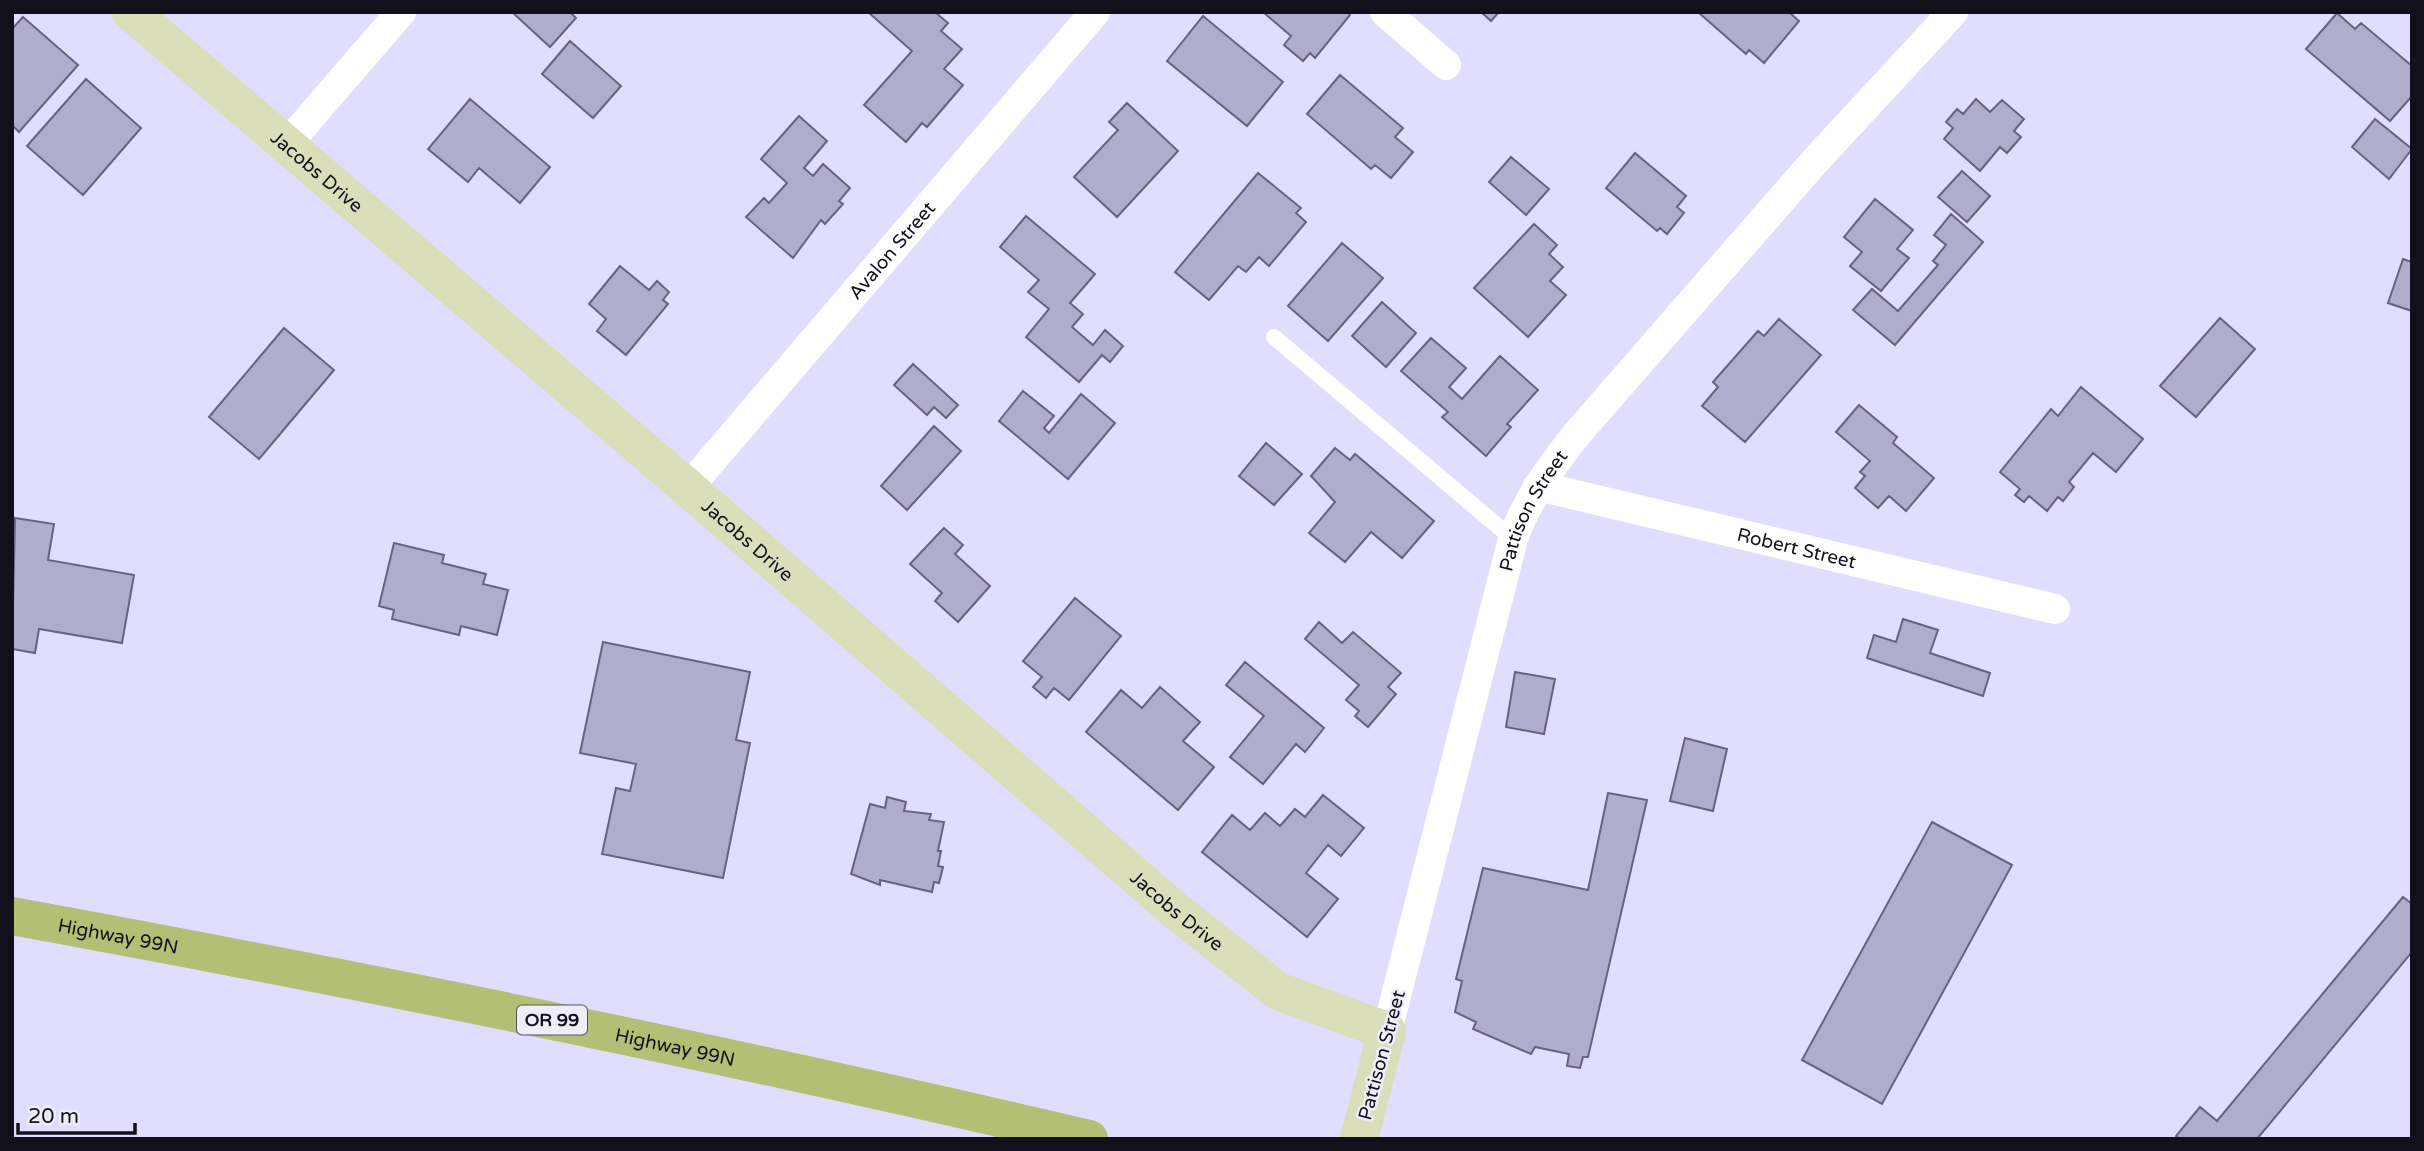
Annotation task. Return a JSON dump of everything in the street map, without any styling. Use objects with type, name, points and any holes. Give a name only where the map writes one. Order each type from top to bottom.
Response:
[{"type":"main road","name":"Highway 99N","points":[[12,916],[258,961],[741,1058],[1089,1139]]},
{"type":"street","name":"Jacobs Drive","points":[[131,12],[688,488],[1176,911],[1270,986],[1387,1031]]},
{"type":"street","points":[[287,144],[401,12]]},
{"type":"street","name":"Avalon Street","points":[[688,488],[1095,12]]},
{"type":"street","points":[[1385,12],[1446,65]]},
{"type":"street","name":"Pattison Street","points":[[1359,1139],[1513,539],[1538,486],[1576,435],[1815,161],[1953,12]]},
{"type":"street","name":"Robert Street","points":[[1538,486],[2055,610]]},
{"type":"lane","points":[[1275,337],[1513,539]]},
{"type":"building","points":[[512,12],[570,12],[576,18],[550,47]]},
{"type":"building","points":[[868,12],[935,12],[948,23],[941,31],[962,49],[944,69],[963,85],[927,127],[922,123],[906,142],[864,105],[912,51]]},
{"type":"building","points":[[1263,12],[1347,12],[1350,15],[1315,58],[1310,53],[1303,61],[1284,45],[1291,36]]},
{"type":"building","points":[[1481,12],[1499,12],[1491,21]]},
{"type":"building","points":[[1789,12],[1799,21],[1764,63],[1749,50],[1746,54],[1699,13]]},
{"type":"building","points":[[2337,13],[2355,29],[2361,23],[2412,66],[2412,96],[2390,121],[2306,49]]},
{"type":"building","points":[[1203,16],[1283,82],[1247,126],[1167,61]]},
{"type":"building","points":[[23,17],[78,65],[19,132],[12,125],[12,29]]},
{"type":"building","points":[[570,41],[621,86],[593,118],[542,74]]},
{"type":"building","points":[[1340,75],[1403,128],[1395,137],[1413,152],[1391,178],[1375,165],[1371,169],[1307,114]]},
{"type":"building","points":[[86,79],[141,128],[83,195],[27,146]]},
{"type":"building","points":[[470,99],[550,167],[520,203],[479,168],[468,182],[428,149]]},
{"type":"building","points":[[1976,99],[1990,112],[2002,100],[2024,119],[2014,131],[2021,137],[2007,153],[2000,147],[1980,171],[1944,139],[1953,128],[1946,122],[1957,109],[1963,114]]},
{"type":"building","points":[[1127,103],[1178,151],[1117,217],[1074,177],[1118,130],[1109,122]]},
{"type":"building","points":[[799,116],[827,141],[804,168],[813,176],[823,164],[850,188],[839,201],[843,204],[825,224],[821,220],[793,258],[746,217],[764,198],[769,203],[787,183],[761,159]]},
{"type":"building","points":[[2375,119],[2412,149],[2389,179],[2352,147]]},
{"type":"building","points":[[1635,153],[1686,196],[1677,207],[1684,213],[1667,234],[1660,228],[1657,231],[1606,188]]},
{"type":"building","points":[[1511,157],[1549,189],[1526,215],[1489,182]]},
{"type":"building","points":[[1962,171],[1990,196],[1967,222],[1938,197]]},
{"type":"building","points":[[1258,173],[1301,208],[1296,213],[1306,222],[1269,266],[1259,257],[1246,272],[1238,266],[1209,300],[1175,272]]},
{"type":"building","points":[[1875,199],[1913,230],[1897,249],[1909,258],[1881,291],[1850,266],[1862,252],[1844,237]]},
{"type":"building","points":[[1951,214],[1983,242],[1895,345],[1853,310],[1872,289],[1898,311],[1938,265],[1933,261],[1946,245],[1934,235]]},
{"type":"building","points":[[1026,216],[1095,274],[1070,303],[1083,314],[1072,327],[1093,345],[1105,330],[1123,346],[1110,362],[1102,355],[1079,382],[1026,337],[1049,309],[1028,292],[1039,280],[1000,247]]},
{"type":"building","points":[[1534,224],[1557,245],[1549,254],[1563,267],[1550,281],[1566,295],[1528,337],[1474,288]]},
{"type":"building","points":[[1342,243],[1383,278],[1328,341],[1288,306]]},
{"type":"building","points":[[2403,259],[2412,262],[2412,311],[2388,303]]},
{"type":"building","points":[[620,266],[649,290],[657,281],[669,292],[663,300],[668,304],[626,355],[597,331],[606,319],[589,304]]},
{"type":"building","points":[[1382,302],[1416,333],[1386,367],[1352,336]]},
{"type":"building","points":[[2220,318],[2255,349],[2196,417],[2160,386]]},
{"type":"building","points":[[1779,319],[1821,355],[1745,442],[1702,406],[1718,387],[1713,382],[1758,331],[1764,336]]},
{"type":"building","points":[[284,328],[334,370],[259,459],[209,417]]},
{"type":"building","points":[[1431,338],[1466,368],[1449,387],[1462,399],[1500,356],[1538,390],[1507,424],[1511,427],[1486,456],[1442,417],[1448,412],[1401,371]]},
{"type":"building","points":[[913,364],[958,405],[946,418],[934,407],[927,415],[894,385]]},
{"type":"building","points":[[2081,387],[2143,439],[2116,472],[2093,453],[2069,482],[2074,487],[2063,501],[2058,497],[2047,511],[2029,496],[2024,502],[2015,495],[2020,489],[2000,472],[2051,409],[2058,416]]},
{"type":"building","points":[[1023,391],[1054,416],[1044,428],[1049,433],[1081,394],[1115,423],[1068,479],[999,421]]},
{"type":"building","points":[[1859,405],[1897,437],[1893,443],[1934,478],[1906,511],[1889,496],[1878,508],[1855,488],[1865,476],[1860,472],[1870,461],[1836,432]]},
{"type":"building","points":[[934,426],[961,451],[907,510],[881,486]]},
{"type":"building","points":[[1266,443],[1302,474],[1274,505],[1239,476]]},
{"type":"building","points":[[1335,448],[1350,460],[1355,454],[1434,521],[1402,558],[1371,532],[1345,562],[1309,533],[1335,502],[1311,476]]},
{"type":"building","points":[[15,518],[54,524],[48,560],[134,575],[122,643],[39,629],[35,653],[12,649]]},
{"type":"building","points":[[944,528],[963,545],[955,554],[990,586],[958,622],[935,601],[942,593],[910,564]]},
{"type":"building","points":[[394,543],[444,555],[442,563],[486,574],[483,584],[508,590],[497,635],[461,626],[459,635],[392,619],[394,610],[379,606]]},
{"type":"building","points":[[1075,598],[1121,636],[1069,700],[1054,688],[1046,698],[1033,687],[1042,677],[1023,661]]},
{"type":"building","points":[[1903,619],[1938,630],[1930,653],[1990,673],[1983,696],[1867,658],[1874,635],[1896,642]]},
{"type":"building","points":[[1319,622],[1342,643],[1353,632],[1401,673],[1388,687],[1396,694],[1368,727],[1355,716],[1359,711],[1346,700],[1359,685],[1305,639]]},
{"type":"building","points":[[603,642],[750,672],[736,740],[750,743],[723,878],[602,854],[616,788],[630,791],[636,764],[580,753]]},
{"type":"building","points":[[1245,662],[1324,728],[1305,752],[1296,744],[1263,784],[1230,757],[1264,716],[1226,685]]},
{"type":"building","points":[[1515,672],[1555,679],[1544,734],[1506,727]]},
{"type":"building","points":[[1160,687],[1200,722],[1183,741],[1214,767],[1178,810],[1086,732],[1121,690],[1142,708]]},
{"type":"building","points":[[1685,738],[1727,749],[1713,811],[1670,801]]},
{"type":"building","points":[[1608,793],[1647,800],[1588,1057],[1583,1057],[1580,1068],[1567,1066],[1569,1054],[1535,1047],[1531,1054],[1473,1029],[1476,1022],[1455,1012],[1462,981],[1456,979],[1483,868],[1588,890]]},
{"type":"building","points":[[1323,795],[1364,828],[1341,856],[1328,845],[1306,873],[1338,899],[1307,937],[1202,852],[1232,815],[1250,830],[1265,813],[1280,826],[1295,809],[1305,817]]},
{"type":"building","points":[[887,797],[906,802],[904,811],[931,814],[929,820],[944,822],[938,851],[941,851],[938,866],[943,867],[939,883],[934,882],[932,892],[880,880],[880,885],[851,874],[870,804],[885,808]]},
{"type":"building","points":[[1932,822],[2012,865],[1882,1104],[1802,1060]]},
{"type":"building","points":[[2403,897],[2412,904],[2412,952],[2257,1139],[2180,1139],[2176,1136],[2200,1107],[2217,1121]]}]
